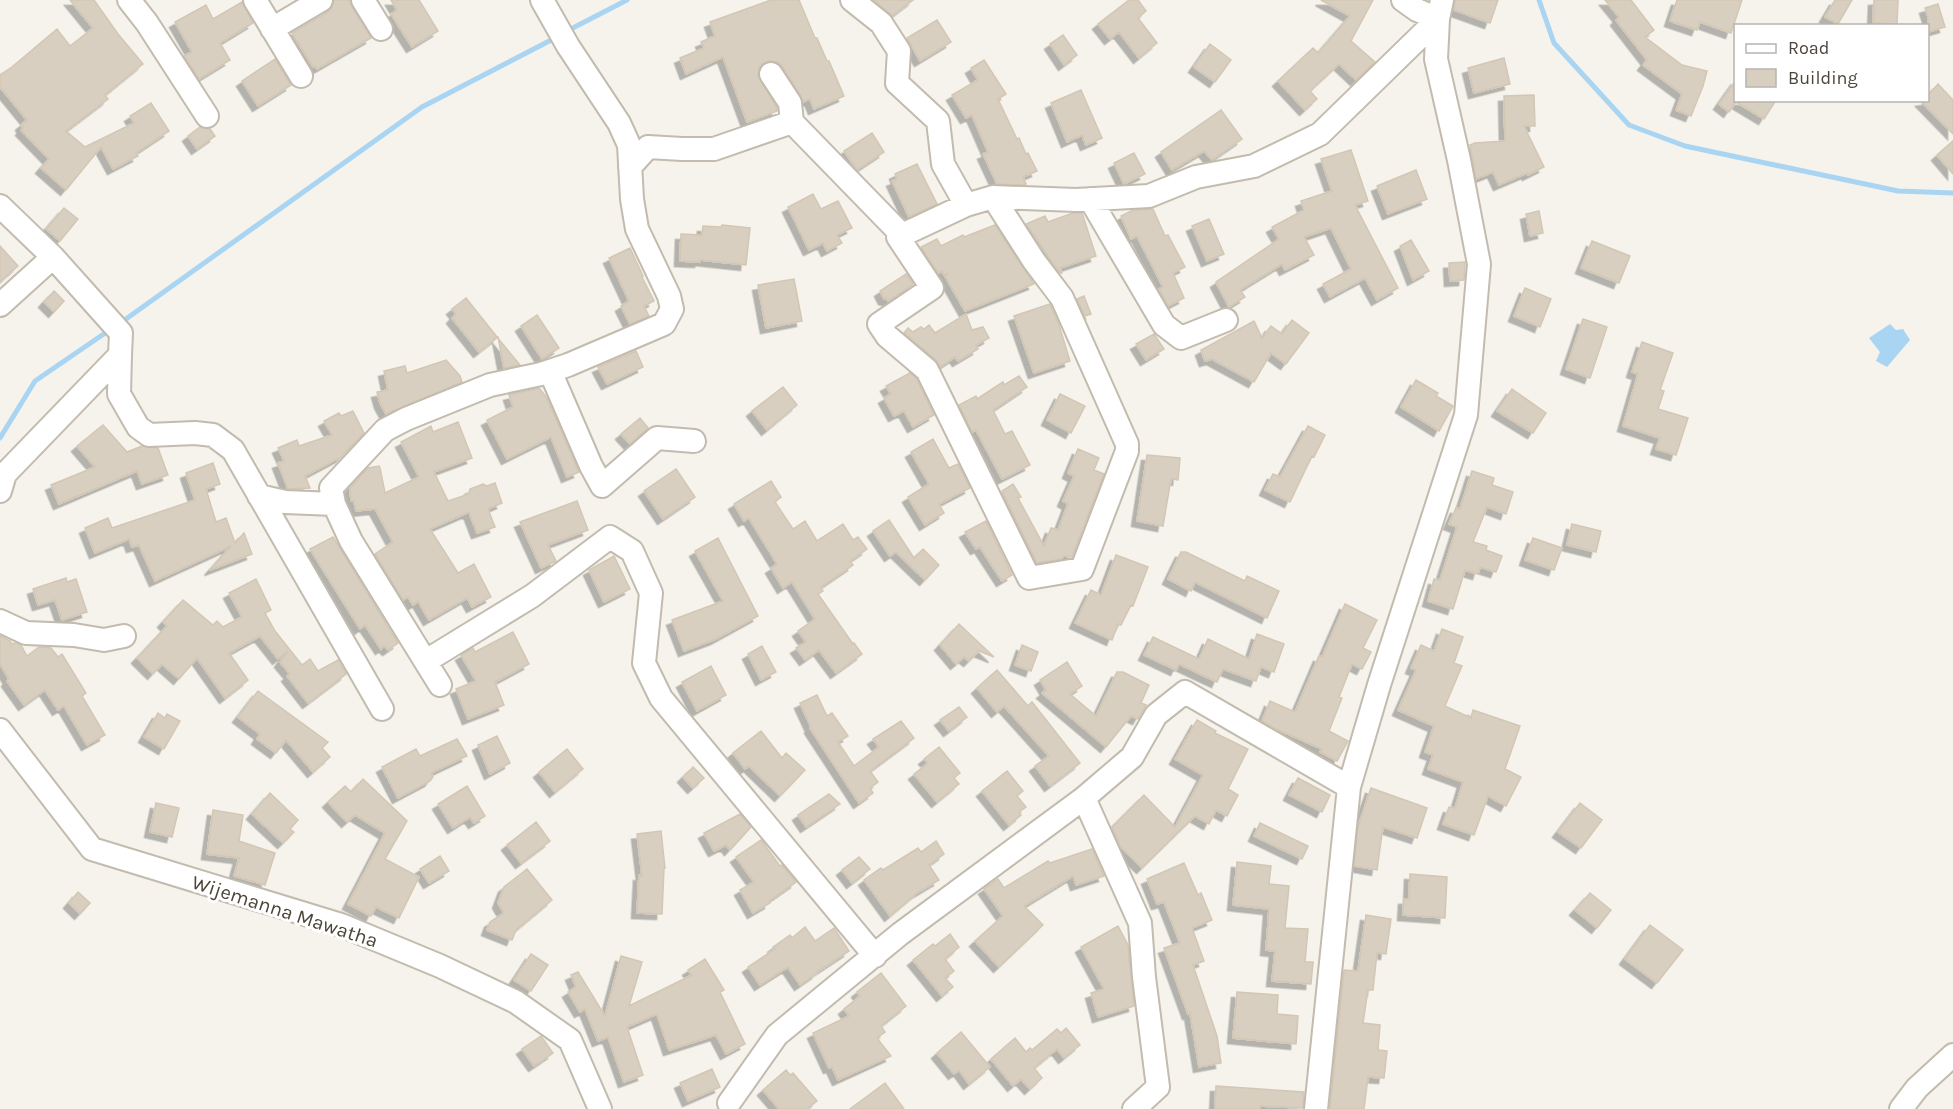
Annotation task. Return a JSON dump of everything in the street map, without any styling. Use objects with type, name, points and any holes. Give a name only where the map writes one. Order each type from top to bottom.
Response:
[{"type":"street","points":[[129,0],[147,23],[207,116]]},
{"type":"street","points":[[255,0],[301,76]]},
{"type":"street","points":[[272,29],[321,0]]},
{"type":"street","points":[[363,0],[381,28]]},
{"type":"street","points":[[440,685],[351,541],[334,504],[332,488],[386,430],[406,419],[490,385],[550,371],[664,324],[672,309],[669,296],[637,229],[632,199],[629,145],[619,123],[568,46],[542,0]]},
{"type":"street","points":[[852,0],[881,23],[899,51],[897,83],[938,121],[943,164],[966,205]]},
{"type":"street","points":[[1403,0],[1417,10],[1440,9]]},
{"type":"street","points":[[993,197],[1034,261],[1062,298],[1127,444],[1127,451],[1082,569],[1029,578],[927,370],[887,336],[879,324],[932,288],[898,237],[966,205],[993,197],[1090,199],[1149,196],[1196,177],[1254,166],[1320,134],[1440,9]]},
{"type":"street","points":[[1316,1109],[1349,787],[1379,685],[1466,415],[1479,264],[1459,159],[1436,59],[1440,9]]},
{"type":"street","points":[[771,74],[790,103],[792,122],[902,235]]},
{"type":"street","points":[[630,167],[648,147],[682,150],[714,148],[792,122]]},
{"type":"street","points":[[1090,199],[1164,325],[1180,338],[1226,320]]},
{"type":"street","points":[[0,206],[106,314],[121,344],[119,394],[138,427],[149,435],[195,433],[213,435],[233,450],[381,709]]},
{"type":"street","points":[[0,305],[52,257]]},
{"type":"street","points":[[0,491],[5,474],[121,344]]},
{"type":"street","points":[[550,371],[602,486],[657,438],[694,441]]},
{"type":"street","points":[[259,496],[285,502],[334,504]]},
{"type":"street","points":[[426,661],[532,596],[610,537],[632,551],[651,593],[644,663],[661,698],[875,956]]},
{"type":"street","points":[[0,621],[26,633],[74,635],[104,640],[124,636]]},
{"type":"street","points":[[726,1107],[777,1035],[932,909],[1084,798],[1132,757],[1156,715],[1185,692],[1349,787]]},
{"type":"street","name":"Wijemanna Mawatha","points":[[0,730],[93,849],[341,925],[440,966],[516,1002],[570,1040],[600,1109]]},
{"type":"street","points":[[1084,798],[1140,923],[1144,977],[1158,1087],[1134,1109]]},
{"type":"street","points":[[1900,1109],[1917,1088],[1953,1055]]},
{"type":"water","points":[[1890,324],[1896,330],[1903,329],[1910,340],[1887,367],[1876,361],[1880,352],[1869,338]]},
{"type":"building","points":[[70,0],[94,0],[143,64],[105,95],[108,99],[66,131],[85,147],[134,123],[130,116],[151,103],[169,131],[136,153],[138,156],[113,169],[101,147],[66,190],[41,168],[49,159],[21,130],[23,128],[21,125],[27,120],[0,87],[0,75],[57,29],[70,46],[93,28]]},
{"type":"building","points":[[334,0],[350,0],[371,38],[317,69],[313,67],[292,33],[328,12]]},
{"type":"building","points":[[391,0],[419,0],[438,31],[412,47],[391,14],[397,10]]},
{"type":"building","points":[[771,0],[799,0],[844,96],[814,109],[810,99],[803,102],[782,66],[770,61],[759,67],[758,75],[777,111],[747,122],[723,57],[686,74],[680,58],[704,48],[701,42],[715,36],[710,22]]},
{"type":"building","points":[[874,0],[913,0],[892,16]]},
{"type":"building","points":[[1129,0],[1138,0],[1146,11],[1138,18],[1157,43],[1139,58],[1119,32],[1110,39],[1098,24]]},
{"type":"building","points":[[1321,0],[1373,0],[1351,41],[1375,62],[1356,80],[1339,64],[1310,91],[1317,99],[1305,110],[1278,81],[1313,48],[1318,53],[1350,16]]},
{"type":"building","points":[[1455,0],[1498,0],[1490,23],[1454,10]]},
{"type":"building","points":[[1605,0],[1631,0],[1654,30],[1645,37],[1682,65],[1707,71],[1691,116],[1676,110],[1682,94],[1643,65],[1647,60],[1616,20],[1619,17]]},
{"type":"building","points":[[1677,0],[1742,0],[1731,33],[1700,22],[1697,30],[1670,21]]},
{"type":"building","points":[[1835,0],[1852,0],[1838,24],[1825,17]]},
{"type":"building","points":[[1874,0],[1898,0],[1897,24],[1873,23]]},
{"type":"building","points":[[242,2],[253,23],[220,43],[230,60],[199,79],[184,56],[192,52],[175,22],[206,5],[213,19]]},
{"type":"building","points":[[1938,4],[1945,27],[1929,32],[1925,8]]},
{"type":"building","points":[[937,20],[951,42],[920,61],[907,38]]},
{"type":"building","points":[[1063,35],[1077,55],[1064,65],[1050,44]]},
{"type":"building","points":[[1210,44],[1231,60],[1215,82],[1194,67]]},
{"type":"building","points":[[1504,58],[1510,84],[1474,93],[1468,68]]},
{"type":"building","points":[[275,59],[291,85],[258,106],[242,81]]},
{"type":"building","points":[[984,60],[1006,94],[998,99],[1017,139],[1019,138],[1037,171],[1023,177],[1026,184],[1024,185],[997,184],[983,154],[988,152],[972,115],[966,118],[952,95],[978,80],[971,68]]},
{"type":"building","points":[[1734,83],[1734,102],[1736,102],[1729,112],[1719,104]]},
{"type":"building","points":[[1938,84],[1953,100],[1953,134],[1922,102],[1929,102],[1929,94]]},
{"type":"building","points":[[1081,90],[1102,138],[1086,145],[1082,135],[1067,142],[1051,103]]},
{"type":"building","points":[[1534,95],[1535,126],[1524,126],[1544,167],[1499,185],[1493,172],[1476,179],[1470,145],[1505,141],[1504,96]]},
{"type":"building","points":[[1736,102],[1775,102],[1764,119]]},
{"type":"building","points":[[1221,110],[1242,139],[1212,160],[1204,151],[1172,170],[1161,152]]},
{"type":"building","points":[[200,127],[210,129],[215,136],[197,149],[188,136]]},
{"type":"building","points":[[872,133],[884,152],[857,170],[844,151]]},
{"type":"building","points":[[1953,141],[1953,174],[1937,155]]},
{"type":"building","points":[[1351,150],[1368,201],[1355,205],[1398,288],[1377,300],[1365,278],[1330,297],[1323,284],[1351,269],[1331,228],[1304,237],[1314,255],[1285,270],[1282,264],[1240,290],[1245,297],[1229,307],[1216,282],[1279,239],[1272,227],[1304,210],[1301,201],[1332,191],[1321,159]]},
{"type":"building","points":[[1134,153],[1145,174],[1124,184],[1114,163]]},
{"type":"building","points":[[917,164],[937,204],[909,217],[892,181],[897,179],[895,174]]},
{"type":"building","points":[[1416,170],[1427,199],[1388,214],[1377,186]]},
{"type":"building","points":[[813,194],[821,209],[838,201],[852,228],[837,235],[842,243],[827,251],[823,243],[809,250],[788,207]]},
{"type":"building","points":[[64,208],[78,219],[60,241],[46,229]]},
{"type":"building","points":[[1153,209],[1165,236],[1168,235],[1185,267],[1173,273],[1184,298],[1168,306],[1159,289],[1163,287],[1137,236],[1131,239],[1121,216],[1133,210]]},
{"type":"building","points":[[1539,211],[1543,233],[1530,236],[1526,214]]},
{"type":"building","points":[[1073,213],[1082,213],[1096,256],[1060,268],[1062,273],[1060,273],[1026,224],[1045,216],[1048,222]]},
{"type":"building","points":[[1209,219],[1224,254],[1207,261],[1192,226]]},
{"type":"building","points":[[722,225],[750,228],[746,265],[700,260],[700,262],[680,261],[681,234],[702,235],[703,226],[721,227]]},
{"type":"building","points":[[995,225],[1034,284],[965,311],[945,276],[948,273],[944,275],[942,271],[938,273],[921,247],[937,239],[941,246],[963,235],[964,237]]},
{"type":"building","points":[[1411,240],[1429,271],[1413,280],[1400,246]]},
{"type":"building","points":[[1592,241],[1630,256],[1619,283],[1581,268]]},
{"type":"building","points":[[0,246],[18,266],[0,282]]},
{"type":"building","points":[[630,248],[654,301],[644,306],[649,316],[630,324],[621,306],[629,301],[609,258]]},
{"type":"building","points":[[1465,262],[1464,280],[1450,281],[1449,263]]},
{"type":"building","points":[[906,274],[913,284],[888,301],[884,299],[880,291]]},
{"type":"building","points":[[794,279],[802,321],[766,328],[758,285]]},
{"type":"building","points":[[1525,288],[1551,299],[1540,327],[1514,316]]},
{"type":"building","points":[[54,291],[64,301],[54,312],[44,302]]},
{"type":"building","points":[[1084,296],[1091,314],[1085,316],[1077,299]]},
{"type":"building","points":[[466,298],[497,337],[479,352],[452,318],[456,314],[452,309]]},
{"type":"building","points":[[1050,304],[1070,361],[1034,373],[1014,316]]},
{"type":"building","points":[[966,314],[972,330],[983,327],[989,338],[976,345],[978,349],[958,361],[955,357],[940,367],[936,360],[904,333],[908,328],[913,332],[929,325],[935,333]]},
{"type":"building","points":[[537,315],[559,348],[542,359],[521,326]]},
{"type":"building","points":[[1583,319],[1607,327],[1590,378],[1566,369]]},
{"type":"building","points":[[1292,320],[1309,333],[1286,364],[1271,353],[1254,382],[1212,359],[1205,361],[1201,350],[1254,321],[1262,338],[1271,326],[1282,334]]},
{"type":"building","points":[[1154,334],[1164,349],[1146,360],[1136,344]]},
{"type":"building","points":[[498,339],[520,365],[504,368]]},
{"type":"building","points":[[1642,342],[1673,353],[1660,390],[1664,391],[1658,409],[1688,418],[1676,455],[1656,449],[1660,438],[1623,426],[1638,374],[1632,372]]},
{"type":"building","points":[[636,351],[643,367],[607,384],[598,367]]},
{"type":"building","points":[[446,360],[460,376],[462,382],[386,414],[377,392],[388,390],[384,371],[405,366],[407,373]]},
{"type":"building","points":[[910,373],[916,378],[934,415],[913,427],[904,411],[894,416],[884,398],[891,394],[886,386]]},
{"type":"building","points":[[1019,376],[1027,387],[993,410],[1005,434],[1012,431],[1030,465],[1002,479],[976,430],[972,432],[959,405],[976,396],[977,399],[1003,382],[1004,385]]},
{"type":"building","points":[[1416,380],[1438,393],[1436,396],[1453,406],[1439,431],[1401,407]]},
{"type":"building","points":[[783,387],[797,405],[767,430],[752,411]]},
{"type":"building","points":[[539,388],[547,398],[579,472],[567,477],[551,437],[507,459],[487,420],[513,407],[509,395]]},
{"type":"building","points":[[1512,389],[1546,413],[1533,433],[1497,411]]},
{"type":"building","points":[[1060,394],[1085,406],[1071,433],[1047,420]]},
{"type":"building","points":[[353,411],[364,433],[341,457],[305,476],[310,488],[288,489],[278,463],[284,461],[278,448],[297,440],[299,446],[332,435],[324,421],[339,413],[341,416]]},
{"type":"building","points":[[640,418],[648,428],[630,444],[621,434]]},
{"type":"building","points":[[458,422],[472,458],[434,472],[448,501],[469,494],[470,489],[483,484],[487,486],[495,483],[502,503],[488,509],[495,527],[477,533],[469,512],[430,529],[458,573],[474,564],[491,597],[472,607],[467,598],[429,620],[418,601],[413,605],[408,597],[403,600],[375,554],[393,542],[375,509],[356,511],[354,501],[351,501],[350,488],[368,468],[379,466],[385,493],[419,477],[401,442],[431,426],[433,432]]},
{"type":"building","points":[[103,425],[127,452],[142,446],[158,448],[168,475],[142,484],[137,471],[59,504],[51,485],[95,467],[77,446]]},
{"type":"building","points":[[1308,426],[1325,435],[1290,502],[1265,490],[1273,474],[1280,477]]},
{"type":"building","points":[[933,439],[949,468],[958,464],[970,488],[939,504],[944,513],[925,525],[908,497],[929,484],[911,452]]},
{"type":"building","points":[[1078,449],[1099,458],[1094,470],[1104,474],[1072,557],[1063,556],[1062,559],[1037,563],[1002,491],[1013,484],[1044,546],[1051,528],[1058,530],[1068,504],[1063,501],[1074,476],[1068,473]]},
{"type":"building","points":[[1147,455],[1180,458],[1178,480],[1171,479],[1163,526],[1137,521]]},
{"type":"building","points":[[213,463],[220,484],[206,489],[216,522],[226,518],[235,543],[244,533],[252,554],[210,570],[231,546],[155,581],[139,545],[132,547],[129,539],[95,553],[85,528],[108,518],[112,528],[195,500],[186,473]]},
{"type":"building","points":[[676,469],[695,497],[663,519],[644,491]]},
{"type":"building","points":[[1472,471],[1494,478],[1492,485],[1513,492],[1506,514],[1487,507],[1473,542],[1487,546],[1486,550],[1502,556],[1496,572],[1480,567],[1478,574],[1465,570],[1453,609],[1428,601],[1434,579],[1440,580],[1457,527],[1449,524],[1456,508],[1460,509]]},
{"type":"building","points":[[771,481],[781,497],[775,502],[793,529],[805,521],[817,541],[843,524],[853,540],[858,537],[867,549],[850,561],[853,565],[821,587],[823,591],[818,594],[862,654],[836,673],[819,650],[805,660],[796,648],[806,642],[798,631],[815,619],[792,582],[783,588],[771,568],[777,564],[749,518],[744,521],[734,504]]},
{"type":"building","points":[[577,501],[588,530],[548,545],[556,561],[541,568],[520,522]]},
{"type":"building","points":[[889,520],[914,558],[923,549],[939,565],[925,580],[896,552],[890,556],[873,531]]},
{"type":"building","points":[[986,521],[1012,575],[1002,581],[980,547],[976,549],[965,532]]},
{"type":"building","points":[[1572,524],[1601,531],[1596,552],[1567,545]]},
{"type":"building","points":[[333,537],[398,643],[388,650],[384,646],[381,649],[365,625],[360,629],[310,549]]},
{"type":"building","points":[[718,538],[758,616],[716,639],[684,651],[672,620],[723,601],[695,551]]},
{"type":"building","points":[[1533,538],[1562,548],[1554,570],[1525,560]]},
{"type":"building","points":[[1181,552],[1186,552],[1245,581],[1247,576],[1279,591],[1267,618],[1195,582],[1191,591],[1168,579]]},
{"type":"building","points":[[1116,555],[1148,567],[1133,606],[1131,605],[1121,625],[1118,624],[1112,640],[1075,623],[1091,590],[1101,595]]},
{"type":"building","points":[[614,556],[630,589],[604,602],[589,570]]},
{"type":"building","points":[[66,578],[67,582],[76,579],[87,612],[62,620],[55,600],[38,605],[33,589]]},
{"type":"building","points":[[256,579],[271,610],[265,613],[275,631],[302,665],[310,659],[318,671],[338,660],[346,674],[308,703],[287,676],[290,674],[280,662],[288,651],[278,659],[260,636],[229,653],[248,680],[225,698],[197,658],[179,679],[162,664],[153,674],[137,658],[167,626],[163,622],[183,600],[213,625],[217,621],[223,627],[242,617],[229,593]]},
{"type":"building","points":[[1345,604],[1377,620],[1363,648],[1371,652],[1362,669],[1352,664],[1329,731],[1348,741],[1337,761],[1320,752],[1322,749],[1262,721],[1270,701],[1295,712]]},
{"type":"building","points":[[959,624],[994,657],[979,651],[969,661],[964,657],[956,664],[940,645]]},
{"type":"building","points":[[1442,629],[1463,637],[1454,663],[1462,666],[1445,706],[1471,718],[1473,710],[1520,726],[1505,769],[1521,777],[1506,806],[1488,796],[1474,835],[1443,824],[1449,807],[1455,808],[1463,782],[1428,769],[1433,755],[1425,752],[1434,726],[1398,710],[1416,670],[1411,668],[1421,645],[1434,651]]},
{"type":"building","points":[[513,632],[529,664],[495,682],[504,705],[468,719],[456,689],[476,681],[461,655],[473,648],[475,652]]},
{"type":"building","points":[[1257,634],[1284,644],[1274,672],[1261,667],[1256,681],[1223,669],[1217,682],[1179,664],[1176,670],[1144,655],[1153,637],[1199,659],[1208,639],[1249,659]]},
{"type":"building","points":[[0,636],[12,644],[21,645],[27,656],[39,647],[51,648],[58,657],[62,654],[86,693],[82,696],[105,735],[87,745],[64,706],[58,710],[45,690],[24,705],[7,681],[9,679],[0,664]]},
{"type":"building","points":[[1022,645],[1038,652],[1031,671],[1015,665]]},
{"type":"building","points":[[762,646],[776,672],[761,680],[748,654]]},
{"type":"building","points":[[1067,662],[1082,686],[1070,694],[1096,716],[1117,672],[1123,672],[1149,685],[1141,703],[1146,705],[1138,719],[1131,716],[1106,747],[1042,693],[1046,690],[1040,680]]},
{"type":"building","points":[[711,666],[726,695],[697,711],[682,682]]},
{"type":"building","points":[[997,670],[1028,706],[1032,702],[1080,763],[1050,786],[1035,766],[1049,756],[1004,706],[997,712],[977,688]]},
{"type":"building","points":[[258,691],[328,742],[322,748],[330,757],[313,772],[286,740],[276,753],[257,739],[260,734],[238,717]]},
{"type":"building","points":[[817,695],[827,716],[832,713],[848,736],[838,742],[854,766],[879,747],[873,739],[901,721],[914,738],[870,771],[878,782],[870,788],[873,793],[859,803],[810,728],[800,703]]},
{"type":"building","points":[[959,707],[967,717],[949,731],[940,720]]},
{"type":"building","points":[[158,713],[165,718],[167,714],[180,721],[164,749],[144,737]]},
{"type":"building","points":[[1197,720],[1216,731],[1215,733],[1248,749],[1228,789],[1238,795],[1227,816],[1216,810],[1209,824],[1195,816],[1142,868],[1120,846],[1112,827],[1144,795],[1175,827],[1203,775],[1175,759]]},
{"type":"building","points":[[761,731],[782,758],[786,753],[805,770],[780,796],[749,766],[745,769],[733,753]]},
{"type":"building","points":[[497,736],[510,763],[490,774],[478,745]]},
{"type":"building","points":[[457,739],[467,756],[431,773],[433,777],[430,781],[398,798],[382,767],[416,749],[420,756]]},
{"type":"building","points":[[939,747],[960,773],[954,778],[959,784],[937,802],[914,774],[928,763],[924,759]]},
{"type":"building","points":[[567,749],[583,769],[555,792],[539,772]]},
{"type":"building","points":[[693,767],[704,778],[693,788],[683,777]]},
{"type":"building","points":[[1007,771],[1023,791],[1017,796],[1026,807],[1019,812],[1021,815],[1009,825],[982,791]]},
{"type":"building","points":[[1298,778],[1330,795],[1322,812],[1289,795]]},
{"type":"building","points":[[363,779],[407,821],[385,859],[419,877],[399,918],[376,907],[371,916],[348,904],[385,833],[355,815],[347,822],[328,802],[345,786],[351,792]]},
{"type":"building","points":[[467,786],[485,816],[474,823],[470,817],[453,828],[438,804]]},
{"type":"building","points":[[1371,788],[1427,808],[1417,838],[1383,827],[1377,870],[1354,866],[1358,827]]},
{"type":"building","points":[[270,793],[298,820],[290,829],[294,832],[283,843],[252,814]]},
{"type":"building","points":[[829,794],[840,804],[806,827],[798,815]]},
{"type":"building","points":[[156,803],[179,808],[172,837],[150,832]]},
{"type":"building","points":[[1580,803],[1602,820],[1581,848],[1558,832]]},
{"type":"building","points":[[213,810],[243,815],[239,841],[275,853],[265,885],[234,876],[239,858],[207,854]]},
{"type":"building","points":[[740,814],[751,827],[730,850],[726,845],[714,851],[704,833]]},
{"type":"building","points":[[536,822],[550,841],[521,863],[507,845]]},
{"type":"building","points":[[1260,823],[1308,846],[1302,859],[1254,836]]},
{"type":"building","points":[[661,831],[665,868],[662,914],[637,913],[639,875],[642,876],[637,834]]},
{"type":"building","points":[[761,840],[780,866],[782,865],[796,882],[769,901],[770,903],[753,913],[740,890],[754,882],[736,857]]},
{"type":"building","points":[[936,841],[944,854],[929,865],[939,880],[917,893],[890,916],[864,880],[918,848],[921,852]]},
{"type":"building","points":[[1092,849],[1104,876],[1076,885],[1073,876],[1024,906],[1043,925],[999,967],[975,941],[1003,916],[984,889],[998,879],[1004,888],[1048,861],[1050,863]]},
{"type":"building","points":[[440,856],[449,871],[429,883],[420,869]]},
{"type":"building","points":[[859,857],[870,869],[852,883],[842,870]]},
{"type":"building","points":[[1237,862],[1271,866],[1269,884],[1289,886],[1285,928],[1308,929],[1305,962],[1313,962],[1311,984],[1272,981],[1275,951],[1266,950],[1269,909],[1233,905]]},
{"type":"building","points":[[1184,863],[1198,895],[1201,893],[1212,920],[1192,928],[1204,961],[1193,965],[1217,1036],[1221,1063],[1199,1067],[1190,1013],[1188,1014],[1164,948],[1180,943],[1164,902],[1157,904],[1147,879]]},
{"type":"building","points":[[527,869],[552,900],[516,930],[512,940],[487,930],[490,922],[504,913],[498,903],[504,887]]},
{"type":"building","points":[[1410,874],[1447,877],[1445,918],[1403,915],[1404,899],[1409,899]]},
{"type":"building","points":[[78,892],[90,903],[80,914],[69,903]]},
{"type":"building","points":[[1590,893],[1611,910],[1597,928],[1575,910]]},
{"type":"building","points":[[1366,915],[1391,919],[1386,954],[1377,953],[1373,990],[1368,990],[1363,1023],[1380,1025],[1378,1050],[1387,1051],[1384,1078],[1368,1077],[1364,1109],[1330,1109],[1344,970],[1358,971]]},
{"type":"building","points":[[1650,925],[1683,950],[1657,983],[1625,959]]},
{"type":"building","points":[[1118,926],[1128,945],[1134,1006],[1098,1017],[1091,993],[1104,989],[1081,947]]},
{"type":"building","points":[[805,927],[815,941],[834,928],[849,951],[800,985],[788,967],[760,985],[748,967],[775,949],[773,947],[790,935],[792,938]]},
{"type":"building","points":[[950,934],[959,947],[945,959],[954,971],[945,978],[953,987],[942,996],[913,960]]},
{"type":"building","points":[[531,954],[548,965],[531,991],[514,980]]},
{"type":"building","points":[[621,956],[642,962],[629,1006],[692,975],[688,970],[705,959],[724,990],[720,992],[745,1044],[726,1054],[716,1035],[669,1050],[657,1014],[627,1027],[643,1075],[624,1082],[608,1037],[598,1041],[585,1009],[580,1012],[568,992],[576,987],[571,975],[578,972],[605,1016]]},
{"type":"building","points":[[881,973],[906,1006],[881,1026],[885,1032],[877,1038],[891,1056],[838,1080],[832,1067],[829,1068],[813,1033],[849,1016],[844,1009],[860,996],[857,992]]},
{"type":"building","points":[[1237,992],[1278,995],[1277,1014],[1298,1016],[1296,1044],[1233,1038]]},
{"type":"building","points":[[1066,1028],[1080,1045],[1064,1058],[1057,1049],[1034,1068],[1042,1078],[1030,1089],[1021,1079],[1013,1086],[991,1059],[1015,1038],[1026,1052],[1030,1048],[1032,1050],[1057,1029],[1061,1033]]},
{"type":"building","points":[[961,1032],[990,1067],[969,1084],[959,1070],[954,1074],[937,1053]]},
{"type":"building","points":[[541,1036],[553,1053],[534,1066],[522,1049]]},
{"type":"building","points":[[712,1069],[720,1087],[688,1101],[680,1083]]},
{"type":"building","points":[[786,1070],[790,1075],[793,1073],[817,1101],[807,1109],[779,1109],[763,1090]]},
{"type":"building","points":[[885,1083],[904,1109],[850,1109]]},
{"type":"building","points":[[1216,1086],[1304,1092],[1303,1108],[1260,1106],[1260,1109],[1215,1109]]},
{"type":"waterway","points":[[565,32],[627,0]]},
{"type":"waterway","points":[[1539,0],[1554,43],[1629,125],[1685,146],[1898,191],[1953,193]]},
{"type":"waterway","points":[[119,324],[422,107],[557,37]]},
{"type":"waterway","points":[[0,438],[35,381],[111,329]]}]
